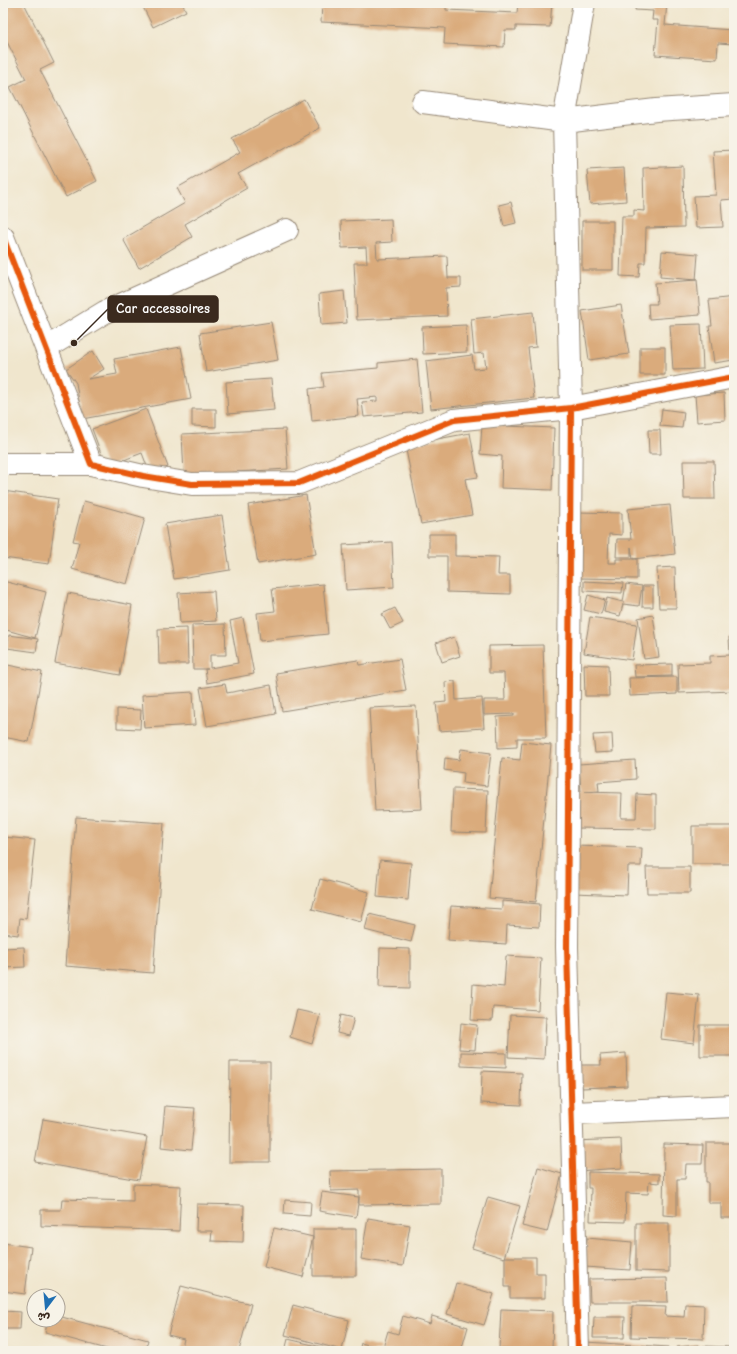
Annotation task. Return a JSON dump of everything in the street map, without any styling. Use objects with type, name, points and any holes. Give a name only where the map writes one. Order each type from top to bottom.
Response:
[{"type":"street","points":[[578,1351],[573,1114],[567,947],[571,408],[564,120],[584,3]]},
{"type":"street","points":[[423,102],[564,120],[656,110],[734,105]]},
{"type":"street","points":[[46,348],[105,312],[287,230]]},
{"type":"street","points":[[3,237],[91,464]]},
{"type":"street","points":[[3,464],[91,464],[143,476],[192,484],[299,483],[454,420],[571,408],[734,377]]},
{"type":"street","points":[[573,1114],[734,1106]]},
{"type":"building","points":[[3,3],[24,3],[54,63],[40,70],[97,181],[66,197],[10,87],[26,79],[3,34]]},
{"type":"building","points":[[141,3],[182,3],[186,11],[153,27]]},
{"type":"building","points":[[322,3],[446,3],[446,10],[517,13],[518,3],[552,3],[550,27],[516,26],[516,30],[505,30],[504,47],[444,44],[445,28],[321,22]]},
{"type":"building","points":[[636,3],[667,3],[665,25],[732,30],[734,11],[734,44],[718,43],[717,59],[655,55],[658,20],[652,20],[653,11],[635,10]]},
{"type":"building","points":[[304,99],[320,128],[238,174],[247,188],[185,224],[192,237],[139,268],[123,239],[185,203],[177,188],[240,152],[232,139]]},
{"type":"building","points":[[734,150],[734,199],[721,200],[723,227],[696,228],[694,196],[716,195],[713,151]]},
{"type":"building","points":[[683,166],[684,227],[646,228],[645,263],[640,263],[639,277],[620,276],[622,216],[634,216],[634,210],[644,211],[643,168]]},
{"type":"building","points":[[624,168],[626,201],[590,204],[587,170]]},
{"type":"building","points":[[511,202],[516,223],[504,226],[499,205]]},
{"type":"building","points":[[391,219],[392,242],[376,243],[377,259],[447,256],[448,278],[461,278],[461,287],[446,288],[447,316],[357,320],[354,263],[367,263],[366,247],[342,248],[341,221]]},
{"type":"building","points":[[582,221],[613,221],[613,270],[582,270]]},
{"type":"building","points":[[662,251],[698,254],[696,280],[660,277]]},
{"type":"building","points":[[697,280],[700,315],[649,319],[648,304],[657,304],[655,283]]},
{"type":"building","points":[[344,291],[347,323],[321,325],[319,294]]},
{"type":"building","points":[[734,297],[734,360],[714,363],[709,326],[712,326],[709,300]]},
{"type":"building","points":[[621,305],[629,354],[589,360],[582,311]]},
{"type":"building","points":[[533,312],[536,347],[528,348],[534,398],[431,409],[426,361],[472,355],[474,369],[486,368],[484,353],[474,354],[471,319]]},
{"type":"building","points":[[271,322],[278,360],[206,372],[200,333]]},
{"type":"building","points":[[701,324],[703,369],[673,370],[670,325]]},
{"type":"building","points":[[466,325],[467,352],[423,354],[422,327]]},
{"type":"building","points":[[181,347],[191,399],[82,419],[76,383],[66,369],[93,351],[104,369],[88,379],[117,374],[114,359]]},
{"type":"building","points":[[640,347],[665,347],[665,375],[640,375]]},
{"type":"building","points":[[417,359],[422,412],[364,417],[362,402],[377,401],[377,397],[357,399],[359,416],[312,421],[309,389],[324,387],[322,373],[378,368],[378,363]]},
{"type":"building","points":[[271,379],[274,410],[228,414],[226,382]]},
{"type":"building","points":[[724,393],[725,420],[697,422],[695,395]]},
{"type":"building","points":[[146,409],[168,467],[150,474],[142,453],[106,467],[92,429]]},
{"type":"building","points":[[192,409],[216,409],[216,427],[192,426]]},
{"type":"building","points":[[662,409],[684,412],[682,428],[660,426]]},
{"type":"building","points":[[482,425],[554,428],[552,490],[501,488],[502,456],[480,454]]},
{"type":"building","points":[[285,429],[288,469],[184,475],[182,434]]},
{"type":"building","points":[[648,430],[660,430],[661,454],[649,454]]},
{"type":"building","points":[[470,433],[478,477],[465,479],[472,515],[421,524],[405,445]]},
{"type":"building","points":[[683,461],[714,461],[715,499],[684,499]]},
{"type":"building","points":[[3,491],[58,499],[49,564],[3,558]]},
{"type":"building","points":[[306,495],[316,554],[258,564],[248,505]]},
{"type":"building","points":[[84,501],[145,518],[127,584],[72,569],[79,542],[73,541]]},
{"type":"building","points":[[670,505],[675,554],[633,559],[631,547],[631,557],[616,557],[617,539],[631,539],[628,509]]},
{"type":"building","points":[[578,512],[622,513],[622,535],[609,534],[608,563],[616,563],[616,559],[637,559],[637,579],[577,578]]},
{"type":"building","points":[[222,515],[230,570],[174,579],[165,524]]},
{"type":"building","points":[[429,534],[455,534],[455,556],[499,557],[498,575],[510,575],[510,594],[447,592],[447,556],[429,556]]},
{"type":"building","points":[[392,542],[394,587],[346,590],[343,545]]},
{"type":"building","points":[[675,567],[676,608],[659,608],[657,568]]},
{"type":"building","points":[[3,581],[46,592],[35,638],[3,629]]},
{"type":"building","points":[[584,581],[623,583],[622,593],[584,591]]},
{"type":"building","points":[[323,584],[328,634],[260,641],[257,613],[275,611],[272,589]]},
{"type":"building","points":[[626,584],[642,586],[639,606],[623,604],[620,616],[604,612],[607,598],[623,602]]},
{"type":"building","points":[[643,586],[653,586],[653,607],[642,607]]},
{"type":"building","points":[[214,591],[216,621],[180,623],[178,593]]},
{"type":"building","points":[[68,593],[132,605],[120,675],[55,663]]},
{"type":"building","points":[[588,595],[605,600],[601,614],[584,610]]},
{"type":"building","points":[[395,608],[403,623],[390,629],[382,614]]},
{"type":"building","points":[[653,615],[659,657],[644,659],[638,618]]},
{"type":"building","points":[[590,617],[637,624],[632,660],[584,653]]},
{"type":"building","points":[[243,618],[254,674],[207,683],[205,669],[193,669],[192,625],[225,624],[226,655],[210,655],[210,668],[238,663],[230,621]]},
{"type":"building","points":[[187,628],[188,664],[159,664],[158,629]]},
{"type":"building","points":[[9,635],[38,639],[36,652],[7,648]]},
{"type":"building","points":[[454,637],[460,656],[442,662],[436,643]]},
{"type":"building","points":[[729,637],[734,637],[734,691],[679,693],[678,664],[710,663],[710,656],[730,655]]},
{"type":"building","points":[[543,645],[546,738],[517,738],[517,747],[498,748],[497,717],[514,716],[514,714],[484,715],[484,700],[505,700],[504,673],[489,673],[489,646]]},
{"type":"building","points":[[400,659],[406,690],[282,711],[276,673],[358,660],[359,665]]},
{"type":"building","points":[[3,664],[42,672],[29,742],[3,737]]},
{"type":"building","points":[[584,664],[608,665],[609,696],[585,696]]},
{"type":"building","points":[[672,664],[672,676],[635,677],[634,665]]},
{"type":"building","points":[[677,677],[677,694],[630,696],[629,678]]},
{"type":"building","points":[[455,681],[456,700],[482,698],[484,728],[439,731],[436,703],[446,702],[445,682]]},
{"type":"building","points":[[225,684],[227,693],[271,685],[276,714],[207,726],[200,688]]},
{"type":"building","points":[[193,692],[195,725],[144,728],[142,695]]},
{"type":"building","points":[[416,706],[422,809],[375,811],[369,708]]},
{"type":"building","points":[[117,709],[141,710],[140,729],[117,728]]},
{"type":"building","points":[[612,734],[613,752],[595,753],[593,735]]},
{"type":"building","points":[[522,742],[551,745],[536,902],[489,898],[502,758],[520,760]]},
{"type":"building","points":[[461,749],[491,753],[487,786],[463,783],[464,773],[444,770],[445,758],[459,760]]},
{"type":"building","points":[[635,760],[636,779],[598,782],[599,791],[585,792],[622,793],[621,818],[636,818],[637,794],[656,795],[656,829],[576,828],[577,792],[581,792],[579,764]]},
{"type":"building","points":[[453,789],[488,790],[486,833],[451,832]]},
{"type":"building","points":[[76,817],[164,823],[153,973],[65,966]]},
{"type":"building","points":[[692,826],[733,826],[733,864],[692,864]]},
{"type":"building","points":[[4,837],[35,840],[26,919],[20,918],[18,935],[3,933]]},
{"type":"building","points":[[575,846],[642,848],[641,866],[628,866],[627,895],[573,893]]},
{"type":"building","points":[[380,860],[411,863],[408,900],[377,897]]},
{"type":"building","points":[[646,867],[690,867],[690,893],[647,893]]},
{"type":"building","points":[[320,879],[369,892],[361,922],[312,909]]},
{"type":"building","points":[[502,901],[540,904],[539,927],[507,925],[506,944],[448,940],[451,906],[502,909]]},
{"type":"building","points":[[369,914],[415,925],[411,942],[365,930]]},
{"type":"building","points":[[24,947],[25,967],[3,968],[3,948]]},
{"type":"building","points":[[380,948],[410,949],[410,988],[379,987]]},
{"type":"building","points":[[506,956],[541,958],[538,1010],[493,1007],[492,1021],[471,1020],[473,984],[504,987]]},
{"type":"building","points":[[666,992],[699,995],[694,1043],[661,1039]]},
{"type":"building","points":[[297,1010],[320,1015],[312,1044],[290,1037]]},
{"type":"building","points":[[341,1015],[354,1018],[349,1036],[337,1033]]},
{"type":"building","points":[[510,1015],[546,1017],[544,1059],[508,1057]]},
{"type":"building","points":[[461,1023],[477,1025],[475,1050],[459,1049]]},
{"type":"building","points":[[700,1025],[734,1025],[734,1056],[700,1056]]},
{"type":"building","points":[[461,1052],[506,1053],[506,1068],[461,1066]]},
{"type":"building","points":[[626,1053],[627,1086],[582,1088],[581,1065],[601,1065],[600,1055]]},
{"type":"building","points":[[230,1062],[270,1062],[270,1162],[229,1162]]},
{"type":"building","points":[[482,1071],[522,1073],[521,1105],[481,1103]]},
{"type":"building","points":[[165,1106],[195,1108],[191,1150],[161,1147]]},
{"type":"building","points":[[43,1119],[147,1137],[139,1180],[35,1162]]},
{"type":"building","points":[[621,1139],[622,1168],[577,1171],[575,1141]]},
{"type":"building","points":[[706,1143],[734,1143],[733,1218],[721,1218],[721,1203],[708,1203],[708,1182],[706,1182]]},
{"type":"building","points":[[664,1144],[703,1145],[702,1164],[686,1164],[685,1179],[677,1179],[677,1216],[663,1215]]},
{"type":"building","points":[[538,1167],[562,1174],[547,1232],[522,1226]]},
{"type":"building","points":[[441,1169],[441,1204],[359,1205],[359,1190],[331,1191],[330,1171]]},
{"type":"building","points":[[588,1172],[659,1174],[659,1183],[649,1182],[648,1194],[626,1193],[625,1222],[590,1221],[591,1188],[588,1188]]},
{"type":"building","points":[[133,1184],[181,1186],[179,1231],[41,1226],[41,1210],[61,1210],[62,1199],[133,1201]]},
{"type":"building","points":[[322,1192],[359,1197],[356,1217],[319,1211]]},
{"type":"building","points":[[488,1197],[520,1206],[504,1258],[472,1248]]},
{"type":"building","points":[[285,1200],[311,1202],[310,1216],[284,1214]]},
{"type":"building","points":[[197,1204],[244,1205],[243,1242],[211,1241],[212,1231],[196,1231]]},
{"type":"building","points":[[368,1218],[410,1225],[403,1266],[361,1259]]},
{"type":"building","points":[[636,1223],[669,1223],[669,1272],[636,1271]]},
{"type":"building","points":[[274,1228],[313,1237],[303,1277],[264,1267]]},
{"type":"building","points":[[313,1229],[356,1229],[356,1276],[313,1276]]},
{"type":"building","points":[[587,1238],[632,1242],[630,1270],[585,1267]]},
{"type":"building","points":[[3,1243],[31,1247],[25,1294],[3,1291]]},
{"type":"building","points":[[505,1257],[536,1257],[536,1273],[545,1273],[545,1298],[510,1298],[510,1287],[505,1287]]},
{"type":"building","points":[[667,1278],[668,1302],[590,1302],[589,1279]]},
{"type":"building","points":[[456,1283],[494,1294],[484,1325],[447,1314]]},
{"type":"building","points":[[181,1286],[251,1304],[239,1351],[181,1351],[184,1339],[168,1335]]},
{"type":"building","points":[[685,1304],[704,1305],[703,1339],[631,1337],[632,1306],[666,1307],[665,1316],[684,1317]]},
{"type":"building","points":[[293,1305],[349,1320],[342,1350],[285,1335]]},
{"type":"building","points":[[501,1309],[553,1311],[552,1351],[499,1349]]},
{"type":"building","points":[[3,1311],[21,1312],[20,1329],[3,1329]]},
{"type":"building","points":[[403,1316],[430,1324],[432,1316],[468,1327],[461,1351],[382,1351],[388,1331],[398,1334]]},
{"type":"building","points":[[594,1317],[625,1317],[624,1338],[593,1338]]},
{"type":"building","points":[[66,1318],[148,1340],[145,1351],[114,1351],[45,1332],[46,1328],[66,1328]]},
{"type":"building","points":[[288,1339],[334,1350],[334,1351],[285,1351]]},
{"type":"building","points":[[585,1342],[669,1347],[669,1351],[584,1351]]},
{"type":"building","points":[[361,1343],[381,1348],[380,1351],[359,1351]]},
{"type":"building","points":[[732,1343],[734,1343],[734,1351],[703,1351],[703,1346],[732,1347]]},
{"type":"building","points":[[699,1345],[700,1351],[678,1351],[677,1347]]},
{"type":"cycle path","points":[[3,237],[91,464],[143,476],[192,484],[299,483],[454,420],[571,408],[734,377]]},
{"type":"cycle path","points":[[571,408],[567,947],[578,1351]]},
{"type":"place","name":"Car accessoires","points":[[74,343]]}]
